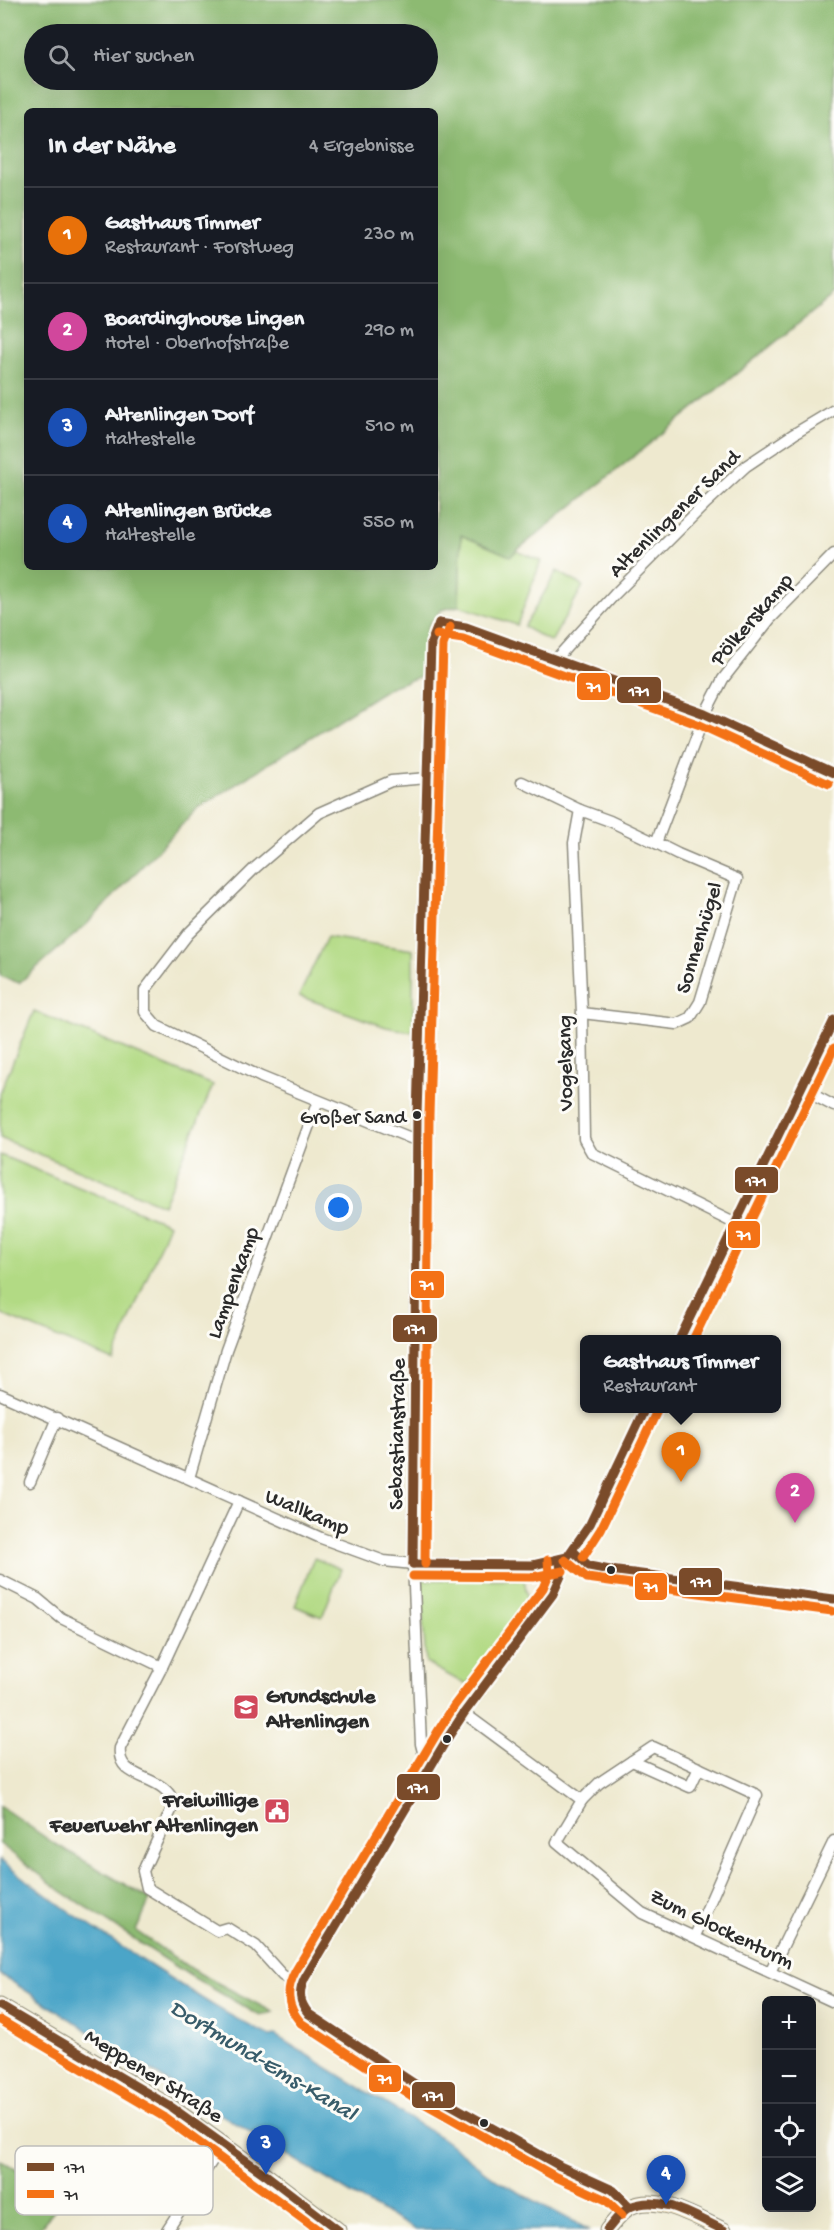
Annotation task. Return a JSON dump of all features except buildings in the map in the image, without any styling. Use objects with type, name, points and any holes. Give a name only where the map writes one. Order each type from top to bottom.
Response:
[{"type":"main road","name":"Meppener Straße","points":[[0,2006],[171,2107],[338,2230]]},
{"type":"main road","points":[[611,2225],[630,2207],[641,2203],[666,2205],[724,2230]]},
{"type":"street","name":"Altenlingener Sand","points":[[555,660],[615,594],[746,466],[834,410]]},
{"type":"street","name":"Pölkerskamp","points":[[705,714],[723,679],[763,628],[834,554]]},
{"type":"street","name":"Sebastianstraße","points":[[428,1771],[421,1743],[413,1564],[418,1141],[431,643],[439,623],[466,627],[555,660]]},
{"type":"street","points":[[555,660],[705,714],[834,773]]},
{"type":"street","points":[[522,782],[656,843],[705,714]]},
{"type":"street","points":[[418,1141],[261,1077],[157,1026],[145,1012],[145,990],[188,934],[256,867],[320,813],[392,781],[428,778]]},
{"type":"street","name":"Vogelsang","points":[[580,810],[574,843],[582,1013],[584,1139],[592,1153],[736,1224]]},
{"type":"street","name":"Sonnenhügel","points":[[582,1013],[677,1024],[690,1018],[700,1002],[737,879],[656,843]]},
{"type":"street","points":[[681,1335],[834,1020]]},
{"type":"street","points":[[802,1089],[834,1106]]},
{"type":"street","name":"Lampenkamp","points":[[189,1479],[226,1350],[318,1101]]},
{"type":"street","name":"Wallkamp","points":[[0,1394],[321,1538],[384,1561],[413,1564],[533,1565],[560,1559]]},
{"type":"street","points":[[630,2207],[613,2190],[549,2161],[421,2088],[309,2014],[302,2006],[299,1996],[300,1987],[464,1713],[553,1594],[561,1576],[560,1559],[567,1557],[573,1551],[590,1524],[643,1413]]},
{"type":"street","points":[[30,1482],[57,1418]]},
{"type":"street","points":[[239,1501],[162,1667],[120,1748],[119,1758],[125,1768],[166,1788],[174,1804],[142,1871],[147,1888],[217,1931],[227,1929],[256,1946],[282,1976],[300,1987]]},
{"type":"street","points":[[573,1551],[589,1566],[610,1570],[834,1599]]},
{"type":"street","points":[[0,1580],[38,1599],[61,1618],[162,1667]]},
{"type":"street","points":[[464,1713],[582,1800],[599,1784],[653,1748],[757,1795],[695,1936]]},
{"type":"street","points":[[632,1761],[690,1787],[699,1768]]},
{"type":"street","name":"Zum Glockenturm","points":[[582,1800],[557,1842],[642,1913],[834,2002]]},
{"type":"street","points":[[770,1972],[830,1857],[834,1841]]},
{"type":"street","points":[[213,2159],[223,2144]]},
{"type":"street","points":[[167,2230],[177,2215]]},
{"type":"green space","points":[[0,0],[834,0],[834,295],[510,556],[461,535],[459,606],[441,610],[428,626],[422,676],[390,687],[197,809],[87,924],[19,983],[0,976]]},
{"type":"green space","points":[[461,535],[510,556],[517,551],[541,561],[517,625],[459,606]]},
{"type":"green space","points":[[557,571],[583,586],[551,642],[524,627]]},
{"type":"green space","points":[[327,937],[413,950],[413,1032],[386,1027],[299,996]]},
{"type":"green space","points":[[34,1011],[213,1085],[163,1205],[0,1138],[0,1093]]},
{"type":"green space","points":[[0,1155],[169,1224],[113,1360],[0,1314]]},
{"type":"green space","points":[[314,1558],[341,1569],[322,1617],[295,1606]]},
{"type":"green space","points":[[524,1579],[529,1604],[467,1685],[426,1663],[420,1580]]},
{"type":"green space","points":[[0,1806],[52,1842],[150,1899],[136,1931],[193,1970],[273,2012],[260,2016],[189,1975],[61,1891],[0,1844]]},
{"type":"green space","points":[[0,2159],[15,2169],[15,2215],[50,2215],[38,2230],[0,2230]]},
{"type":"water","name":"Dortmund-Ems-Kanal","points":[[0,1860],[118,1945],[200,1997],[255,2029],[270,2036],[275,2035],[443,2139],[498,2181],[589,2230],[416,2230],[356,2197],[168,2082],[0,1974]]},
{"type":"transit line","name":"171","points":[[439,623],[466,627],[705,714],[834,773]]},
{"type":"transit line","name":"171","points":[[413,1564],[417,1115],[431,643],[439,623]]},
{"type":"transit line","name":"71","points":[[425,1564],[429,1115],[443,645],[450,627]]},
{"type":"transit line","name":"71","points":[[437,635],[463,639],[700,725],[829,784]]},
{"type":"transit line","name":"171","points":[[681,1335],[834,1020]]},
{"type":"transit line","name":"71","points":[[695,1335],[834,1048]]},
{"type":"transit line","name":"171","points":[[413,1564],[533,1565],[567,1557],[590,1524],[643,1413]]},
{"type":"transit line","name":"71","points":[[583,1557],[601,1529],[656,1413]]},
{"type":"transit line","name":"171","points":[[573,1551],[589,1566],[610,1570],[834,1599]]},
{"type":"transit line","name":"171","points":[[560,1559],[561,1576],[553,1594],[447,1739],[305,1978],[301,1988],[301,1997],[309,2014],[421,2088],[560,2166],[613,2190],[630,2207]]},
{"type":"transit line","name":"71","points":[[548,1560],[549,1574],[543,1588],[454,1706],[437,1733],[295,1972],[290,1986],[289,1999],[301,2023],[415,2098],[554,2176],[606,2200],[622,2215]]},
{"type":"transit line","name":"71","points":[[565,1560],[587,1578],[832,1611]]},
{"type":"transit line","name":"71","points":[[413,1576],[533,1577],[563,1571]]},
{"type":"transit line","name":"171","points":[[0,2006],[171,2107],[338,2230]]},
{"type":"transit line","name":"71","points":[[0,2020],[164,2117],[204,2146]]},
{"type":"transit line","name":"71","points":[[213,2153],[318,2230]]},
{"type":"transit line","name":"171","points":[[607,2230],[627,2209],[642,2203],[666,2205],[724,2230]]},
{"type":"place","name":"Großer Sand","points":[[417,1115]]},
{"type":"place","name":"Gasthaus Timmer","points":[[681,1482]]},
{"type":"place","name":"Boardinghouse Lingen","points":[[795,1523]]},
{"type":"place","name":"Grundschule Altenlingen","points":[[246,1707]]},
{"type":"place","name":"Freiwillige Feuerwehr Altenlingen","points":[[277,1811]]},
{"type":"place","name":"Altenlingen Dorf","points":[[266,2175]]},
{"type":"place","name":"Altenlingen Brücke","points":[[666,2205]]}]
